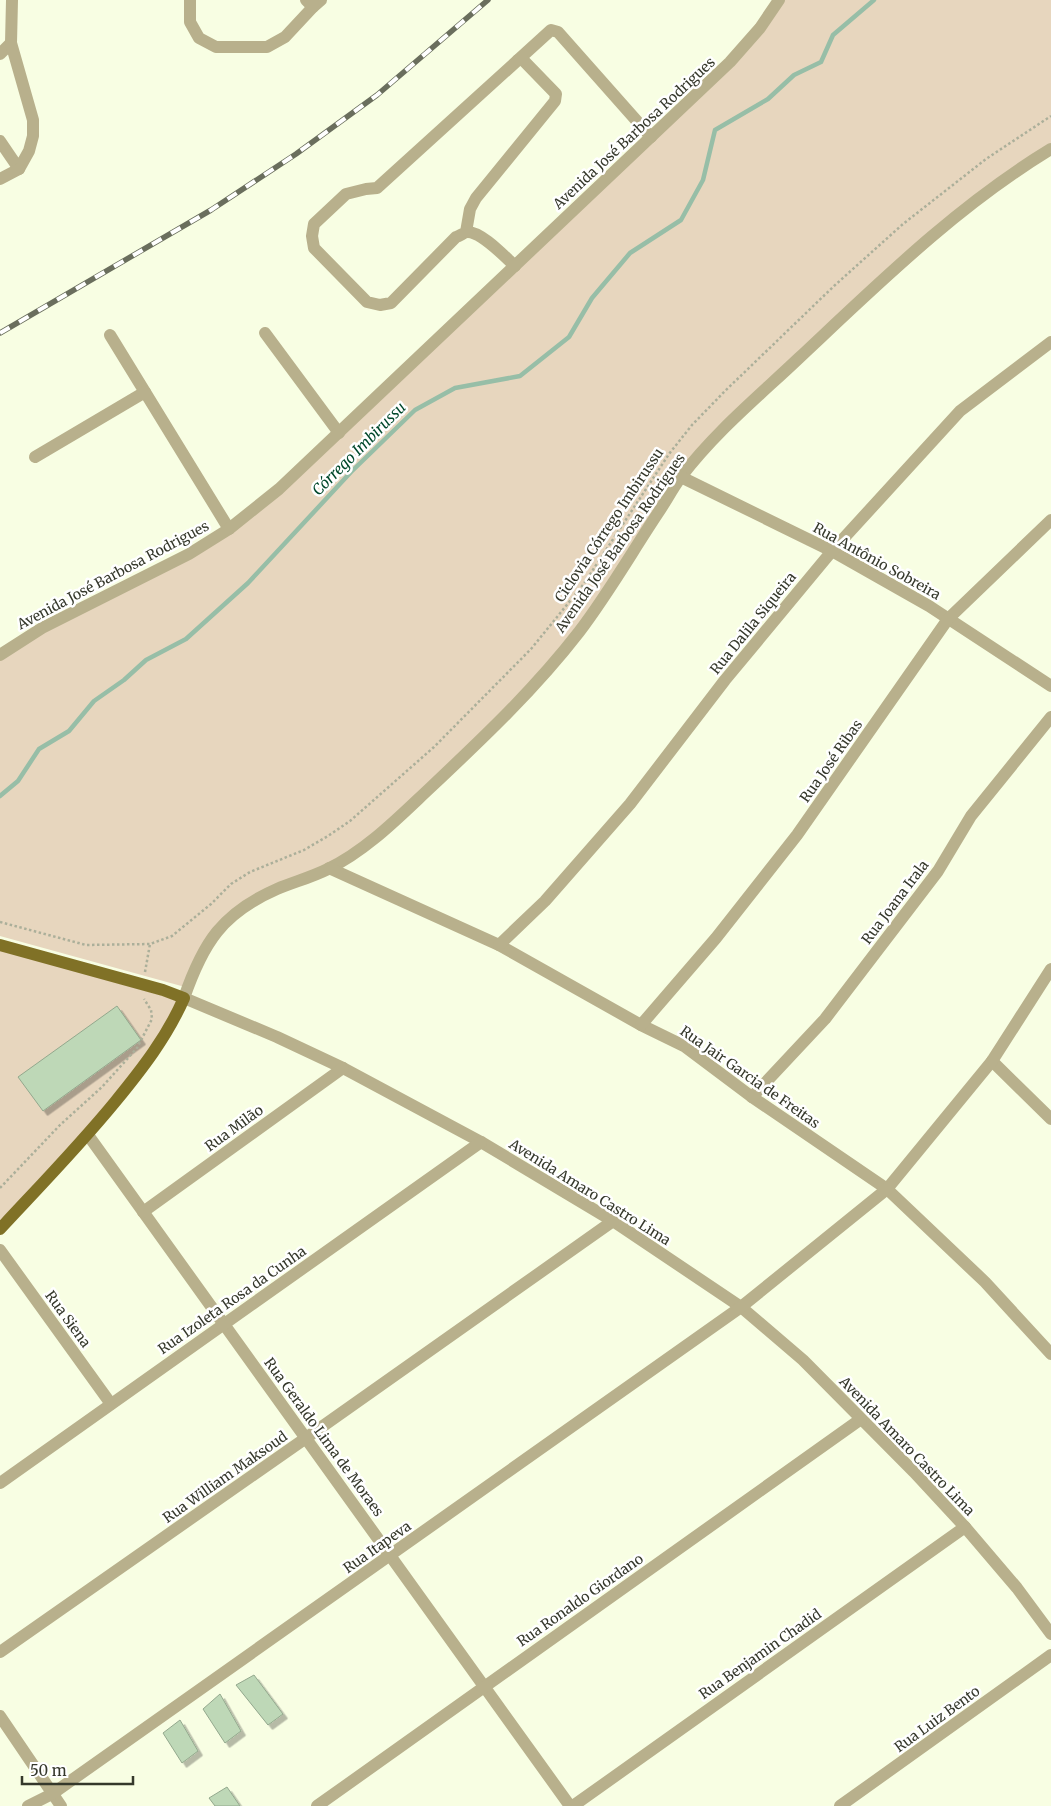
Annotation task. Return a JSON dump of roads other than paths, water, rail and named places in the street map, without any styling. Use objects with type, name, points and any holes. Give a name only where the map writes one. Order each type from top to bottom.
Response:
[{"type":"main road","name":"Avenida Amaro Castro Lima","points":[[0,945],[142,984],[184,998]]},
{"type":"main road","name":"Avenida José Barbosa Rodrigues","points":[[0,1229],[88,1135],[147,1062],[174,1020],[184,998]]},
{"type":"street","points":[[0,179],[19,169],[33,136],[33,120],[11,43],[12,0]]},
{"type":"street","points":[[190,0],[190,22],[198,38],[216,47],[267,47],[285,36],[313,2]]},
{"type":"street","name":"Avenida José Barbosa Rodrigues","points":[[0,656],[42,628],[189,554],[229,529],[279,489],[730,62],[760,28],[779,0]]},
{"type":"street","points":[[515,266],[484,239],[475,233],[466,232],[456,237],[391,303],[380,306],[367,302],[314,248],[312,236],[314,224],[346,194],[378,188],[551,30],[558,32],[651,137]]},
{"type":"street","points":[[0,54],[11,43]]},
{"type":"street","points":[[466,232],[470,209],[476,198],[555,101],[556,94],[523,60],[518,60]]},
{"type":"street","points":[[0,142],[19,169]]},
{"type":"street","name":"Avenida José Barbosa Rodrigues","points":[[184,998],[194,968],[210,940],[228,920],[251,902],[275,890],[330,868],[370,843],[472,748],[534,685],[580,631],[681,477],[714,439],[917,249],[972,204],[1051,149]]},
{"type":"street","points":[[265,333],[339,433]]},
{"type":"street","points":[[110,335],[229,529]]},
{"type":"street","name":"Rua Dalila Siqueira","points":[[498,945],[546,902],[630,804],[725,680],[832,551],[960,411],[1051,342]]},
{"type":"street","points":[[35,457],[144,392]]},
{"type":"street","name":"Rua Antônio Sobreira","points":[[681,477],[832,551],[948,618],[1051,686]]},
{"type":"street","name":"Rua José Ribas","points":[[642,1025],[716,938],[797,835],[948,618],[1051,520]]},
{"type":"street","name":"Rua Joana Irala","points":[[752,1097],[825,1019],[938,871],[971,816],[1051,717]]},
{"type":"street","name":"Rua Jair Garcia de Freitas","points":[[330,868],[498,945],[642,1025],[684,1046],[752,1097],[887,1189],[985,1282],[1051,1354]]},
{"type":"street","name":"Rua Itapeva","points":[[28,1806],[52,1794],[741,1307],[887,1189],[992,1061],[1051,969]]},
{"type":"street","name":"Avenida Amaro Castro Lima","points":[[184,998],[343,1068],[481,1142],[613,1221],[741,1307],[803,1360],[965,1527],[1017,1588],[1051,1634]]},
{"type":"street","points":[[992,1061],[1051,1119]]},
{"type":"street","name":"Rua Milão","points":[[143,1212],[343,1068]]},
{"type":"street","name":"Rua Geraldo Lima de Moraes","points":[[88,1135],[571,1806]]},
{"type":"street","name":"Rua Izoleta Rosa da Cunha","points":[[0,1484],[481,1142]]},
{"type":"street","name":"Rua William Maksoud","points":[[0,1652],[613,1221]]},
{"type":"street","name":"Rua Siena","points":[[0,1250],[111,1404]]},
{"type":"street","name":"Rua Ronaldo Giordano","points":[[317,1806],[862,1419]]},
{"type":"street","name":"Rua Benjamin Chadid","points":[[571,1806],[965,1527]]},
{"type":"street","name":"Rua Luiz Bento","points":[[840,1806],[1051,1656]]},
{"type":"street","points":[[0,1716],[61,1806]]},
{"type":"waterway","name":"Córrego Imbirussu","points":[[0,796],[18,781],[39,749],[69,731],[94,701],[124,680],[146,660],[186,639],[248,583],[351,472],[415,410],[455,388],[520,376],[569,337],[592,298],[630,253],[681,220],[703,180],[715,130],[768,99],[794,75],[821,62],[833,35],[874,0]]},
{"type":"railway","points":[[0,333],[211,210],[296,154],[377,95],[488,0]]}]
